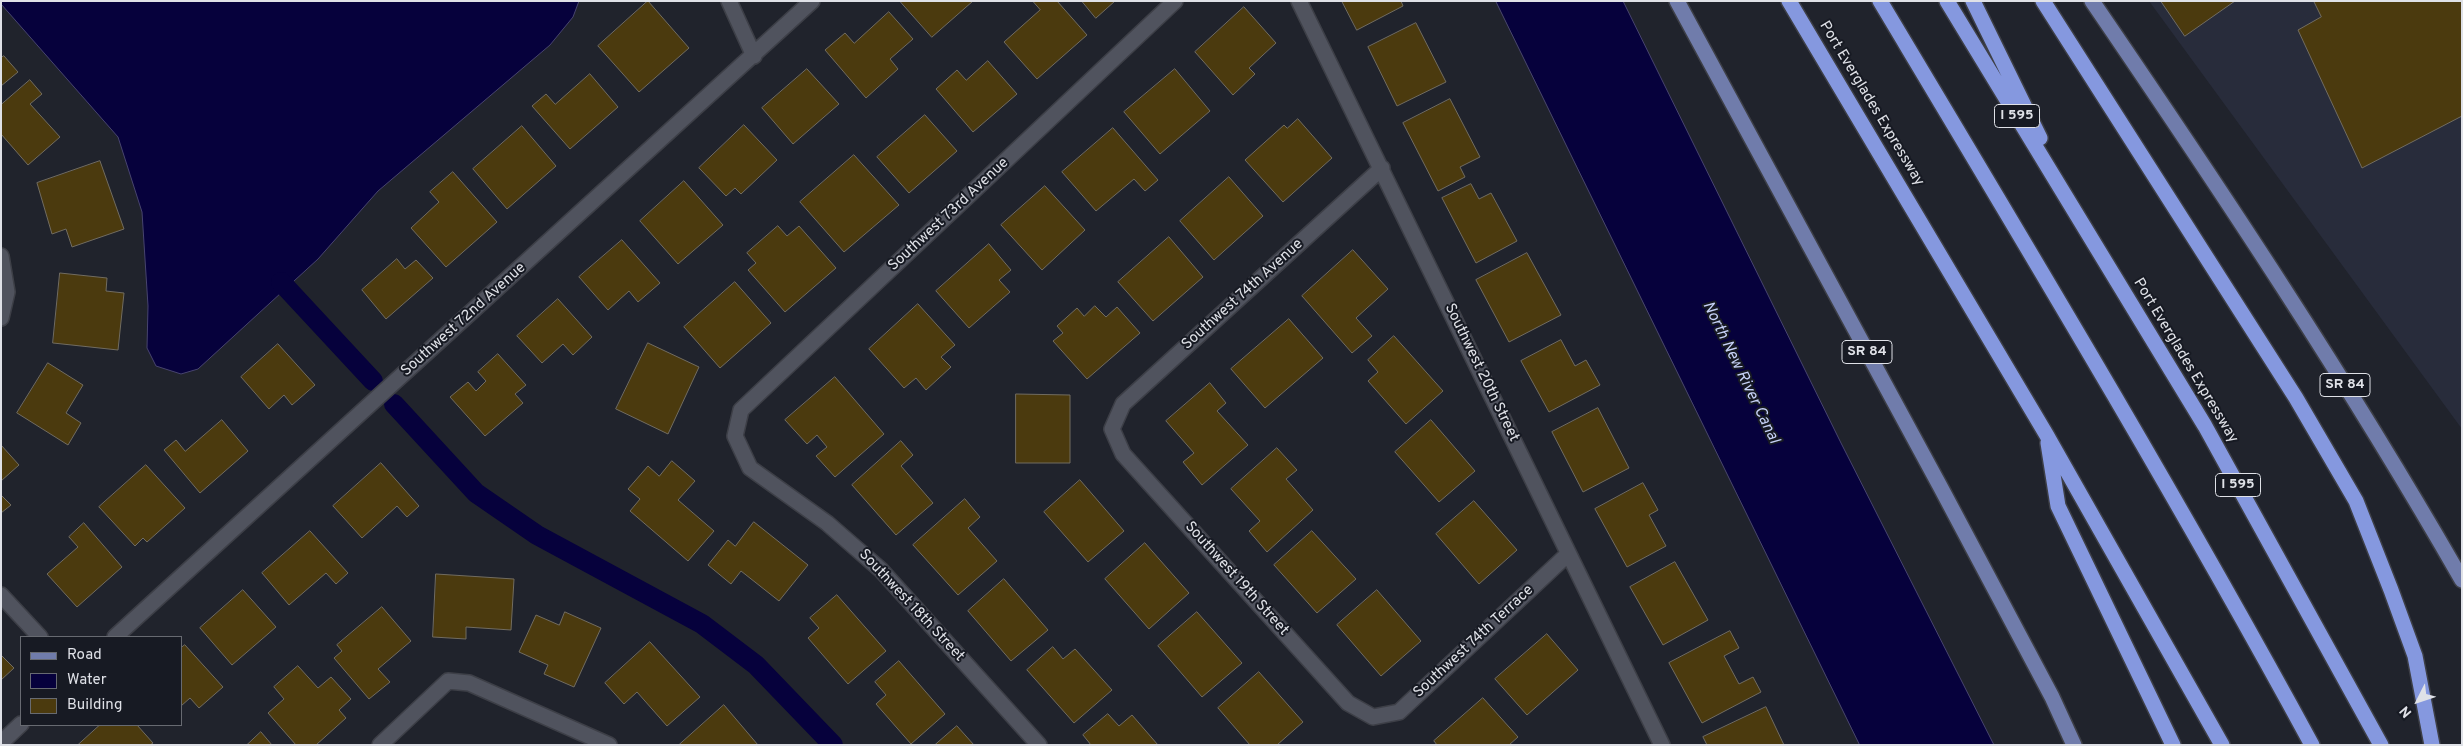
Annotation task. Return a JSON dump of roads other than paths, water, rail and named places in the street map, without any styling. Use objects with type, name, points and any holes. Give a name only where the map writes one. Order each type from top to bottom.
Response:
[{"type":"highway","name":"Port Everglades Expressway","points":[[1790,1],[2046,434],[2222,745]]},
{"type":"highway","points":[[1880,1],[2123,408],[2226,587],[2312,745]]},
{"type":"highway","name":"Port Everglades Expressway","points":[[1947,1],[2205,426],[2381,745]]},
{"type":"highway","points":[[1973,1],[2086,231]]},
{"type":"highway","points":[[2043,1],[2296,398],[2356,501],[2392,590],[2415,656],[2432,745]]},
{"type":"highway","points":[[2046,434],[2058,506],[2173,745]]},
{"type":"main road","name":"SR 84","points":[[1677,1],[2052,697],[2074,745]]},
{"type":"main road","name":"SR 84","points":[[2092,1],[2223,193],[2296,306],[2420,507],[2462,580]]},
{"type":"street","points":[[729,1],[754,56]]},
{"type":"street","name":"Southwest 72nd Avenue","points":[[116,636],[754,56],[812,1]]},
{"type":"street","name":"Southwest 73rd Avenue","points":[[734,436],[741,410],[1176,1]]},
{"type":"street","name":"Southwest 20th Street","points":[[1299,1],[1662,745]]},
{"type":"street","name":"Southwest 74th Avenue","points":[[1112,429],[1123,404],[1382,168]]},
{"type":"street","points":[[1,256],[7,292],[1,318]]},
{"type":"street","name":"Southwest 19th Street","points":[[1112,429],[1123,454],[1341,696],[1348,703],[1373,717]]},
{"type":"street","name":"Southwest 18th Street","points":[[734,436],[750,468],[827,523],[881,570],[1038,745]]},
{"type":"street","name":"Southwest 74th Terrace","points":[[1373,717],[1399,712],[1568,554]]},
{"type":"street","points":[[1,596],[39,636]]},
{"type":"street","points":[[380,745],[448,681],[469,683],[609,745]]},
{"type":"street","points":[[1,742],[20,725]]},
{"type":"water","points":[[1,1],[579,1],[573,17],[550,45],[378,191],[318,259],[198,369],[181,374],[156,366],[147,348],[148,306],[142,212],[118,137],[1,4]]},
{"type":"water","name":"North New River Canal","points":[[1496,1],[1623,1],[1841,443],[1994,745],[1860,745]]},
{"type":"waterway","points":[[281,282],[373,381]]},
{"type":"waterway","points":[[394,404],[476,493],[537,535],[702,624],[756,665],[833,745]]}]
